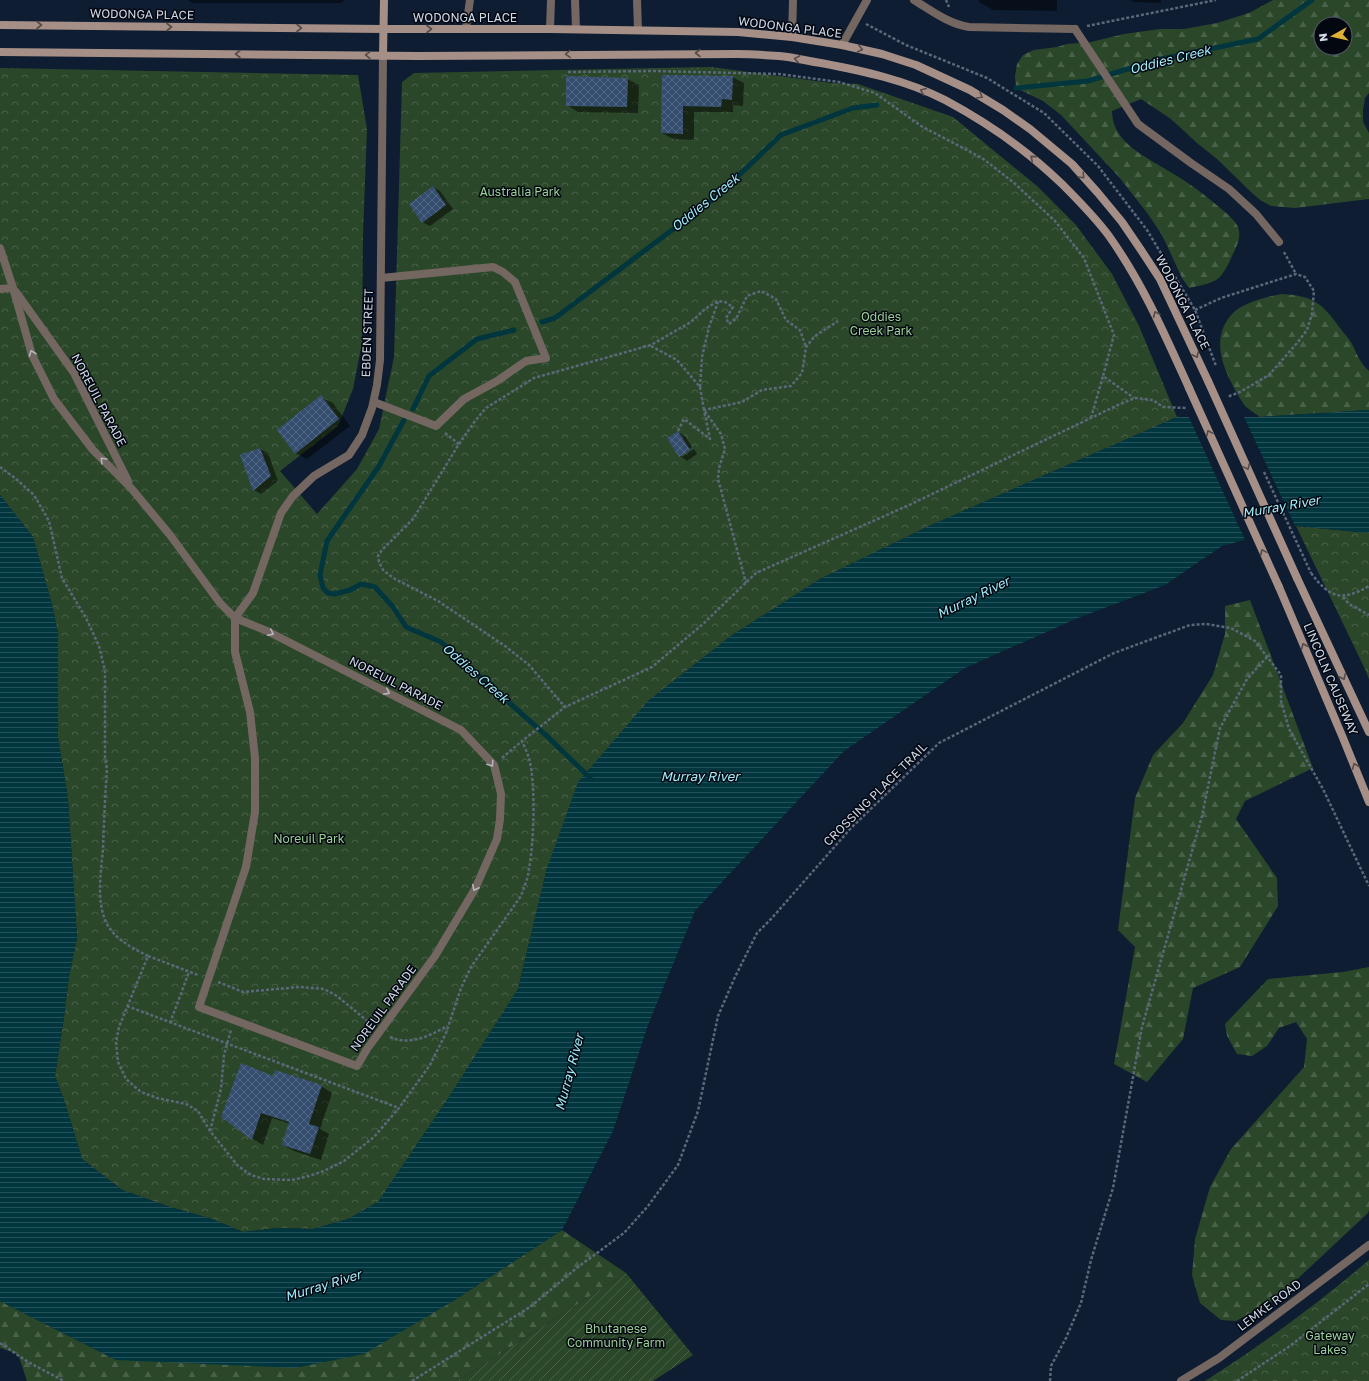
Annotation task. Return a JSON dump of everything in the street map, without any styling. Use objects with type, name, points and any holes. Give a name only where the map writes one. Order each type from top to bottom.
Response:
[{"type":"main road","name":"EBDEN STREET","points":[[383,56],[384,0]]},
{"type":"main road","name":"WODONGA PLACE","points":[[0,25],[384,29],[576,29],[738,32],[792,37],[842,45],[882,54],[916,65],[970,90],[1003,110],[1049,144],[1072,164],[1103,198],[1122,222],[1160,279],[1208,380],[1297,578]]},
{"type":"main road","points":[[0,52],[383,56]]},
{"type":"main road","name":"LINCOLN CAUSEWAY","points":[[383,56],[661,53],[781,56],[861,71],[904,83],[937,97],[991,127],[1022,149],[1049,171],[1091,213],[1109,236],[1152,305],[1279,587],[1369,802]]},
{"type":"main road","name":"LINCOLN CAUSEWAY","points":[[1297,578],[1369,732]]},
{"type":"street","points":[[466,28],[470,0]]},
{"type":"street","points":[[550,0],[550,29]]},
{"type":"street","points":[[575,0],[576,29]]},
{"type":"street","points":[[637,0],[638,30]]},
{"type":"street","points":[[792,37],[793,0]]},
{"type":"street","points":[[842,45],[867,0]]},
{"type":"street","points":[[914,0],[944,18],[959,25],[969,27],[1075,28],[1138,124],[1229,189],[1256,214],[1279,242]]},
{"type":"street","name":"EBDEN STREET","points":[[235,618],[254,593],[281,513],[293,496],[314,476],[349,455],[362,435],[374,402],[380,360],[383,56]]},
{"type":"street","name":"NOREUIL PARADE","points":[[0,248],[32,356],[54,399],[93,450],[131,488],[170,535],[220,603],[235,618],[267,631],[461,730],[494,765],[501,794],[500,819],[496,839],[488,861],[475,889],[435,956],[367,1049],[357,1066],[199,1007],[246,867],[255,812],[255,758],[250,712],[235,652],[235,618]]},
{"type":"street","points":[[374,402],[436,426],[464,399],[497,381],[526,362],[546,358],[515,282],[504,272],[492,268],[381,278]]},
{"type":"street","points":[[0,289],[13,288]]},
{"type":"street","name":"NOREUIL PARADE","points":[[13,288],[74,373],[131,488]]},
{"type":"street","name":"LEMKE ROAD","points":[[1181,1381],[1219,1358],[1369,1245]]},
{"type":"path","points":[[1075,28],[1216,0]]},
{"type":"path","points":[[568,72],[654,71],[779,74],[839,82],[875,93],[921,126],[982,158],[1013,182],[1055,221],[1084,258],[1114,335],[1091,418]]},
{"type":"path","points":[[1221,399],[1240,392],[1269,375],[1307,330],[1312,314],[1314,291],[1305,278],[1296,274],[1279,242]]},
{"type":"path","points":[[1216,367],[1195,310],[1221,298],[1296,274]]},
{"type":"path","points":[[565,706],[530,665],[505,646],[438,601],[395,579],[383,570],[378,556],[382,550],[413,519],[459,444],[486,408],[534,378],[651,346],[691,322],[705,309],[718,301],[725,302],[733,307],[726,318],[728,324],[736,319],[748,296],[761,292],[776,298],[786,320],[800,330],[806,347],[802,373],[791,386],[762,390],[742,402],[704,410]]},
{"type":"path","points":[[678,431],[684,419],[710,439],[700,387],[702,357],[709,327],[718,301]]},
{"type":"path","points":[[806,347],[815,336],[838,321]]},
{"type":"path","points":[[651,346],[677,360],[700,387]]},
{"type":"path","points":[[1103,376],[1135,398]]},
{"type":"path","points":[[1228,395],[1232,402]]},
{"type":"path","points":[[494,765],[565,706],[652,666],[703,624],[756,573],[908,506],[1118,404],[1135,398],[1153,400],[1163,406],[1187,408]]},
{"type":"path","points":[[704,410],[721,434],[725,449],[718,468],[718,479],[746,583]]},
{"type":"path","points":[[436,426],[459,444]]},
{"type":"path","points":[[1261,465],[1310,573],[1318,583],[1331,593],[1343,597],[1349,604],[1369,615]]},
{"type":"path","points":[[0,467],[34,495],[49,520],[62,578],[86,618],[99,646],[105,671],[107,769],[101,890],[102,911],[106,923],[129,947],[189,972],[170,1023]]},
{"type":"path","points":[[1343,597],[1356,594],[1369,586]]},
{"type":"path","name":"CROSSING PLACE TRAIL","points":[[412,1381],[530,1306],[578,1267],[624,1233],[648,1206],[678,1165],[698,1111],[718,1016],[757,933],[851,828],[939,743],[1114,653],[1190,624],[1206,624],[1231,628],[1255,641],[1281,675],[1281,701],[1289,729],[1323,789],[1369,886]]},
{"type":"path","points":[[1050,1381],[1051,1366],[1066,1338],[1081,1304],[1091,1260],[1113,1188],[1142,1027],[1202,816],[1220,728],[1247,679],[1267,657]]},
{"type":"path","points":[[148,956],[119,1027],[116,1042],[118,1062],[126,1079],[141,1092],[157,1098],[186,1104],[198,1111],[210,1131],[238,1166],[250,1174],[264,1179],[292,1180],[316,1174],[344,1161],[374,1137],[400,1108],[430,1065],[448,1026],[461,988],[471,967],[521,896],[526,885],[532,838],[532,779],[529,758],[522,741]]},
{"type":"path","points":[[208,978],[243,992],[300,987],[324,990],[337,996],[392,1038],[405,1041],[429,1036],[448,1026]]},
{"type":"path","points":[[127,1006],[400,1108]]},
{"type":"path","points":[[210,1131],[221,1089],[224,1055],[234,1020]]},
{"type":"path","points":[[1237,1381],[1290,1346],[1369,1284]]},
{"type":"path","points":[[0,1343],[28,1362],[64,1381]]},
{"type":"green space","points":[[1273,0],[1369,0],[1369,93],[1365,98],[1363,122],[1369,133],[1369,199],[1295,208],[1271,206],[1260,200],[1217,159],[1171,119],[1141,99],[1112,111],[1114,123],[1118,132],[1133,149],[1191,185],[1230,216],[1238,227],[1239,238],[1237,246],[1224,272],[1216,280],[1189,288],[1182,278],[1162,235],[1148,214],[1119,177],[1061,115],[1043,101],[1016,88],[1015,76],[1017,64],[1023,55],[1034,50],[1067,44],[1091,42],[1124,34],[1160,29],[1184,29],[1217,23],[1249,13]]},
{"type":"green space","points":[[711,67],[831,83],[858,84],[953,117],[1037,186],[1076,225],[1112,274],[1139,326],[1177,417],[927,527],[820,579],[731,636],[648,701],[547,868],[518,989],[449,1097],[378,1202],[348,1219],[313,1229],[279,1228],[243,1232],[212,1219],[167,1206],[122,1190],[82,1159],[55,1076],[69,976],[77,938],[68,799],[58,737],[58,633],[52,605],[33,537],[0,495],[0,68],[358,75],[367,129],[363,234],[362,343],[353,389],[338,426],[280,471],[317,514],[357,469],[379,429],[394,357],[402,82],[414,73]]},
{"type":"green space","points":[[1282,294],[1302,297],[1316,302],[1328,312],[1352,343],[1361,362],[1369,371],[1369,410],[1260,417],[1245,406],[1227,374],[1221,356],[1220,339],[1222,330],[1226,322],[1236,310],[1248,303]]},
{"type":"green space","points":[[1296,526],[1369,533],[1369,679],[1364,667]]},
{"type":"green space","points":[[1250,600],[1313,768],[1245,801],[1236,819],[1277,878],[1278,906],[1240,967],[1193,988],[1183,1039],[1147,1082],[1114,1064],[1135,947],[1118,930],[1135,798],[1153,755],[1183,723],[1213,675],[1225,634],[1225,606]]},
{"type":"green space","points":[[1369,967],[1368,1213],[1276,1299],[1236,1321],[1221,1320],[1200,1303],[1192,1275],[1195,1239],[1210,1187],[1231,1149],[1304,1067],[1307,1039],[1296,1022],[1279,1028],[1267,1046],[1252,1056],[1237,1054],[1227,1036],[1225,1024],[1268,979],[1343,972]]},
{"type":"green space","points":[[562,1230],[626,1273],[458,1381],[27,1381],[18,1354],[0,1348],[0,1301],[116,1360],[450,1303]]},
{"type":"green space","name":"Gateway Lakes","points":[[1369,1260],[1369,1381],[1205,1381],[1289,1324]]},
{"type":"green space","name":"Bhutanese Community Farm","points":[[626,1273],[693,1355],[653,1381],[458,1381]]},
{"type":"water","name":"Murray River","points":[[1369,410],[1369,533],[1296,526],[1222,546],[1165,585],[1078,618],[965,668],[844,751],[695,911],[648,1025],[613,1131],[562,1230],[450,1303],[364,1354],[295,1368],[116,1360],[0,1301],[0,495],[33,537],[52,605],[58,633],[58,737],[68,799],[77,938],[69,976],[55,1076],[82,1159],[122,1190],[167,1206],[212,1219],[243,1232],[279,1228],[313,1229],[348,1219],[378,1202],[449,1097],[518,989],[547,868],[578,782],[648,701],[731,636],[820,579],[927,527],[1177,417],[1260,417]]},
{"type":"pier","points":[[1188,415],[1243,415],[1296,528],[1246,542]]},
{"type":"building","points":[[662,75],[733,76],[732,100],[722,99],[721,107],[683,106],[683,134],[661,133]]},
{"type":"building","points":[[566,76],[628,78],[627,107],[566,106]]},
{"type":"building","points":[[433,186],[446,205],[422,223],[409,204]]},
{"type":"building","points":[[321,395],[339,419],[295,454],[277,430]]},
{"type":"building","points":[[678,431],[690,450],[679,457],[667,438]]},
{"type":"building","points":[[260,448],[271,476],[253,491],[240,455]]},
{"type":"building","points":[[241,1063],[273,1076],[275,1070],[322,1085],[309,1124],[319,1127],[310,1154],[282,1145],[289,1122],[261,1113],[252,1140],[221,1117]]},
{"type":"waterway","name":"Oddies Creek","points":[[1016,88],[1088,81],[1161,59],[1258,39],[1312,0]]},
{"type":"waterway","name":"Oddies Creek","points":[[542,322],[555,318],[716,197],[781,135],[853,108],[877,105]]},
{"type":"waterway","name":"Oddies Creek","points":[[413,409],[429,376],[477,339],[514,330]]},
{"type":"waterway","name":"Oddies Creek","points":[[404,420],[379,466],[327,541],[320,575],[323,588],[328,593],[335,594],[350,590],[361,584],[375,587],[393,607],[406,627],[441,642],[549,738],[590,778]]},
{"type":"park label","name":"Australia Park","points":[[520,191]]},
{"type":"park label","name":"Oddies Creek Park","points":[[881,323]]},
{"type":"park label","name":"Noreuil Park","points":[[309,838]]}]
